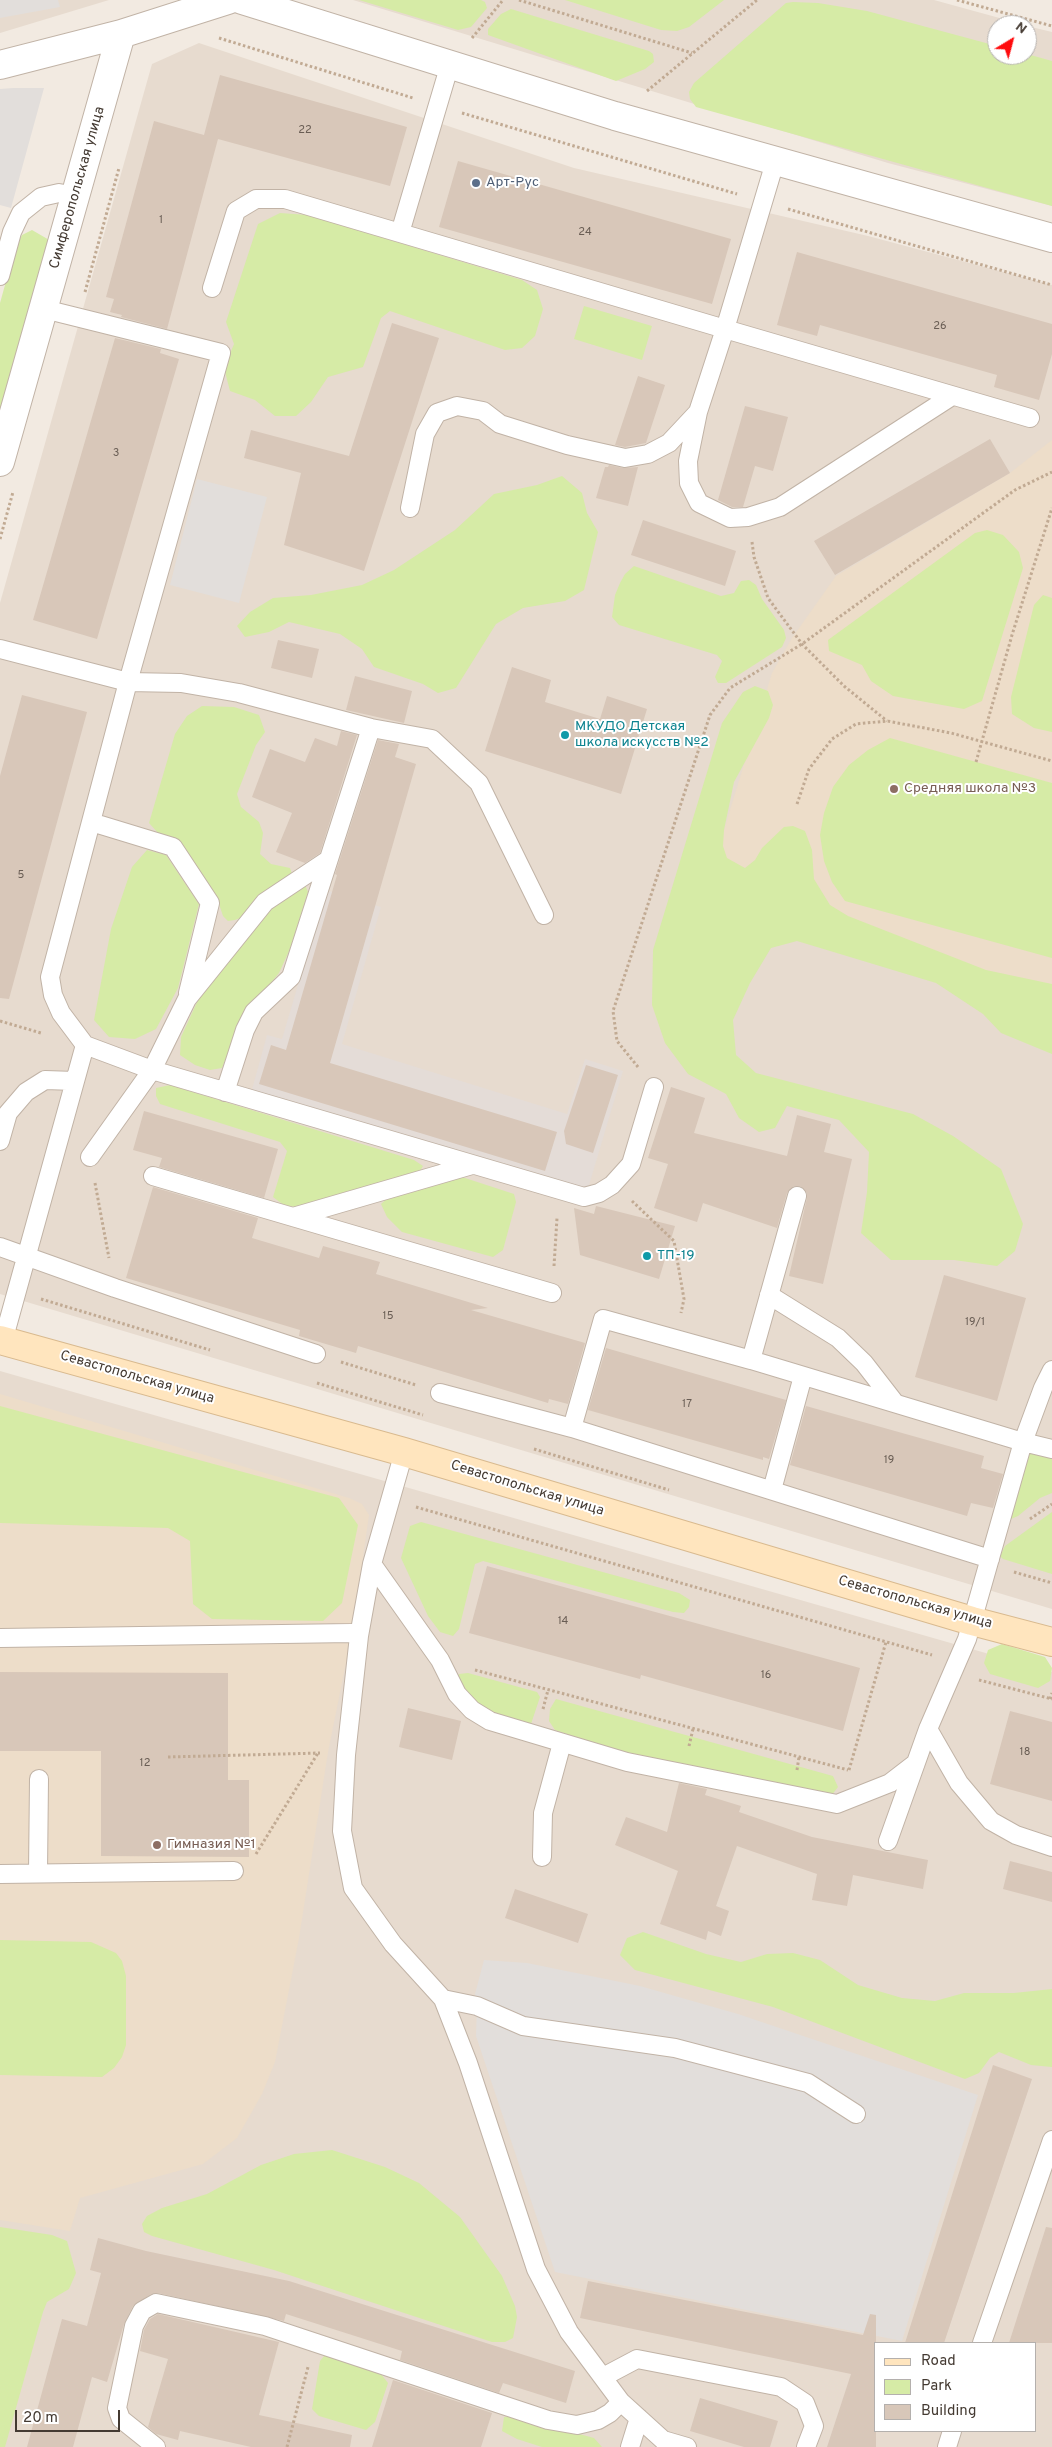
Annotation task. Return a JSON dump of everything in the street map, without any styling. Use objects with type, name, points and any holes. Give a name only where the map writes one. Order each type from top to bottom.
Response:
[{"type":"main road","name":"Севастопольская улица","points":[[2,1340],[404,1452],[970,1630],[1052,1642]]},
{"type":"street","points":[[0,64],[121,34],[228,0]]},
{"type":"street","points":[[242,0],[616,116],[1052,238]]},
{"type":"street","name":"Симферопольская улица","points":[[0,462],[121,34]]},
{"type":"lane","points":[[400,234],[450,64]]},
{"type":"lane","points":[[775,162],[698,412],[688,461],[690,483],[700,503],[730,518],[748,517],[780,507],[952,396]]},
{"type":"lane","points":[[0,276],[12,232],[21,213],[41,197],[59,193],[76,196]]},
{"type":"lane","points":[[212,288],[236,211],[256,199],[285,199],[1030,418]]},
{"type":"lane","points":[[44,309],[78,319],[221,353],[128,682],[50,978],[53,995],[61,1013],[85,1045],[152,1070],[584,1198],[599,1193],[612,1185],[631,1164],[654,1087]]},
{"type":"lane","points":[[410,508],[425,434],[437,412],[457,406],[483,411],[500,424],[567,445],[625,458],[648,454],[669,442],[698,412]]},
{"type":"lane","points":[[0,649],[128,682],[181,683],[239,692],[371,728],[432,739],[479,783],[544,915]]},
{"type":"lane","points":[[225,1092],[245,1030],[254,1012],[291,977],[371,728]]},
{"type":"lane","points":[[91,822],[173,846],[210,903],[187,999]]},
{"type":"lane","points":[[90,1157],[152,1070],[187,999],[265,902],[328,860]]},
{"type":"lane","points":[[2,1340],[85,1045]]},
{"type":"lane","points":[[0,1141],[8,1113],[26,1092],[45,1080],[74,1080]]},
{"type":"lane","points":[[292,1217],[472,1166]]},
{"type":"lane","points":[[153,1176],[552,1293]]},
{"type":"lane","points":[[750,1360],[797,1196]]},
{"type":"lane","points":[[0,1247],[115,1288],[316,1354]]},
{"type":"lane","points":[[769,1295],[838,1338],[864,1363],[895,1403]]},
{"type":"lane","points":[[572,1428],[603,1319],[1052,1449]]},
{"type":"lane","points":[[888,1841],[928,1729],[954,1674],[970,1630],[1023,1442],[1043,1388],[1052,1370]]},
{"type":"lane","points":[[772,1490],[804,1376]]},
{"type":"lane","points":[[440,1393],[572,1428],[772,1490],[990,1562]]},
{"type":"lane","points":[[404,1452],[372,1564],[360,1636],[346,1755],[342,1830],[352,1888],[393,1944],[443,1999],[468,2063],[536,2270],[569,2332],[621,2402],[663,2440],[687,2447]]},
{"type":"lane","points":[[372,1564],[440,1660],[457,1694],[472,1710],[490,1721],[627,1762],[837,1804],[890,1783],[916,1763]]},
{"type":"lane","points":[[0,1638],[352,1633],[360,1636]]},
{"type":"lane","points":[[928,1729],[959,1783],[991,1821],[1016,1835],[1052,1847]]},
{"type":"lane","points":[[542,1857],[544,1813],[562,1743]]},
{"type":"lane","points":[[38,1873],[39,1779]]},
{"type":"lane","points":[[0,1874],[234,1870]]},
{"type":"lane","points":[[443,1999],[477,2006],[523,2026],[675,2048],[808,2084],[856,2114]]},
{"type":"lane","points":[[982,2342],[1052,2140]]},
{"type":"lane","points":[[156,2447],[121,2419],[117,2408],[134,2326],[142,2311],[156,2303],[265,2326],[548,2420],[577,2425],[598,2420],[610,2413],[621,2402]]},
{"type":"lane","points":[[604,2377],[637,2359],[782,2387],[805,2404],[814,2426],[806,2447]]},
{"type":"lane","points":[[630,2447],[638,2418]]},
{"type":"lane","points":[[947,2447],[952,2432]]},
{"type":"path","points":[[450,64],[503,0]]},
{"type":"path","points":[[519,0],[692,53]]},
{"type":"path","points":[[616,116],[757,0]]},
{"type":"path","points":[[957,0],[1052,26]]},
{"type":"path","points":[[215,37],[438,106],[1052,285]]},
{"type":"path","points":[[78,319],[122,159]]},
{"type":"path","points":[[654,1087],[617,1041],[613,1011],[710,715],[730,688],[802,644],[1015,490],[1052,472]]},
{"type":"path","points":[[976,762],[1012,635],[1052,508]]},
{"type":"path","points":[[748,517],[754,557],[768,598],[802,644],[844,686],[887,721]]},
{"type":"path","points":[[798,804],[809,769],[832,739],[856,724],[887,721],[951,733],[1052,761]]},
{"type":"path","points":[[90,1157],[115,1288]]},
{"type":"path","points":[[612,1185],[641,1209],[674,1241],[684,1299],[676,1340]]},
{"type":"path","points":[[552,1293],[558,1227],[554,1190]]},
{"type":"path","points":[[316,1354],[440,1393]]},
{"type":"path","points":[[389,1500],[934,1656],[955,1653],[970,1630]]},
{"type":"path","points":[[990,1562],[1052,1583]]},
{"type":"path","points":[[849,1770],[886,1642]]},
{"type":"path","points":[[440,1660],[849,1770],[890,1783]]},
{"type":"path","points":[[954,1674],[1051,1699],[1052,1693]]},
{"type":"path","points":[[542,1711],[548,1690]]},
{"type":"path","points":[[234,1870],[251,1863],[319,1753]]},
{"type":"path","points":[[168,1756],[319,1753],[346,1755]]},
{"type":"path","points":[[287,2447],[314,2342]]},
{"type":"shaded area","points":[[0,0],[109,0],[0,33]]},
{"type":"shaded area","points":[[0,0],[58,0],[60,7],[0,18]]},
{"type":"shaded area","points":[[353,0],[934,0],[989,15],[987,15],[987,65],[1037,65],[1037,28],[1052,32],[1052,206],[888,163]]},
{"type":"shaded area","points":[[199,43],[574,168],[868,236],[1052,285],[1052,1609],[0,1294],[0,603],[152,64]]},
{"type":"shaded area","points":[[44,88],[11,208],[0,205],[0,89]]},
{"type":"shaded area","name":"Средняя школа №3","points":[[1052,440],[1052,1005],[701,905],[772,673],[792,638],[836,576],[1010,473]]},
{"type":"shaded area","points":[[197,479],[267,497],[239,603],[170,585]]},
{"type":"shaded area","points":[[326,890],[381,907],[342,1044],[567,1114],[585,1059],[623,1071],[584,1202],[248,1104],[267,1035],[282,1039]]},
{"type":"shaded area","points":[[0,1371],[1052,1672],[1052,2447],[0,2447]]},
{"type":"shaded area","name":"Гимназия №1","points":[[0,1394],[349,1498],[362,1504],[369,1515],[352,1633],[328,1752],[299,1938],[275,2062],[262,2094],[237,2138],[203,2164],[80,2198],[70,2231],[0,2220]]},
{"type":"shaded area","points":[[484,1960],[527,1963],[640,1986],[738,2014],[978,2095],[902,2341],[555,2272],[476,2036],[477,2006],[475,1994]]},
{"type":"green space","points":[[359,0],[481,0],[485,2],[487,8],[471,27],[458,30]]},
{"type":"green space","points":[[565,0],[724,0],[689,27],[677,31],[661,30]]},
{"type":"green space","points":[[786,3],[818,3],[867,11],[987,43],[987,65],[1037,65],[1037,57],[1052,61],[1052,206],[696,107],[690,99],[689,92],[694,83]]},
{"type":"green space","points":[[511,9],[649,51],[653,54],[654,62],[645,69],[616,81],[488,35],[488,29],[501,14]]},
{"type":"green space","points":[[280,213],[308,215],[522,280],[537,290],[543,309],[535,336],[522,348],[505,350],[390,311],[381,318],[363,367],[328,377],[311,402],[296,416],[275,416],[255,400],[230,391],[224,368],[234,344],[226,322],[258,224]]},
{"type":"green space","points":[[32,230],[51,241],[0,420],[0,303],[15,249],[22,235]]},
{"type":"green space","points":[[584,306],[652,326],[642,360],[574,339]]},
{"type":"green space","points":[[562,476],[582,493],[587,513],[598,532],[584,590],[565,601],[523,608],[496,624],[456,688],[438,693],[423,684],[374,667],[362,649],[340,634],[289,622],[269,632],[245,637],[237,626],[250,612],[273,598],[311,595],[362,585],[394,570],[455,530],[494,494],[537,485]]},
{"type":"green space","points":[[987,530],[1003,535],[1019,552],[1023,568],[982,701],[964,709],[893,696],[871,681],[862,665],[829,651],[828,640],[975,533]]},
{"type":"green space","points":[[634,566],[721,596],[734,593],[741,581],[749,580],[756,585],[762,599],[784,630],[786,638],[782,647],[726,683],[718,683],[715,677],[722,661],[717,655],[619,625],[612,617],[615,595],[620,583],[625,574]]},
{"type":"green space","points":[[1043,595],[1052,598],[1052,732],[1034,728],[1012,714],[1011,697],[1034,605]]},
{"type":"green space","points":[[755,686],[768,691],[773,705],[769,718],[734,782],[724,830],[723,846],[727,858],[745,868],[755,860],[762,848],[784,827],[793,826],[805,831],[812,850],[814,879],[830,905],[848,916],[986,970],[1052,984],[1052,1054],[1001,1033],[983,1014],[936,983],[797,941],[771,948],[750,983],[733,1020],[736,1055],[756,1073],[913,1114],[953,1136],[1001,1169],[1023,1224],[1015,1251],[997,1266],[954,1260],[891,1260],[861,1233],[867,1192],[869,1152],[839,1120],[787,1106],[775,1128],[759,1132],[739,1118],[726,1094],[688,1074],[665,1043],[652,1005],[653,950],[722,723],[743,692]]},
{"type":"green space","points":[[202,706],[234,707],[259,715],[265,732],[256,745],[237,794],[241,807],[259,822],[263,833],[260,854],[271,864],[290,868],[292,874],[245,916],[228,921],[223,916],[217,898],[149,823],[175,734],[187,716]]},
{"type":"green space","points":[[890,738],[1052,783],[1052,958],[845,901],[832,882],[824,861],[820,835],[824,813],[833,787],[849,765],[868,750]]},
{"type":"green space","points":[[147,850],[166,855],[199,904],[178,988],[156,1029],[135,1039],[109,1037],[94,1020],[111,929],[132,867]]},
{"type":"green space","points":[[305,885],[308,892],[290,949],[279,973],[241,1020],[222,1068],[210,1070],[195,1065],[180,1055],[181,1037],[198,1000],[266,913],[294,889]]},
{"type":"green space","points":[[170,1085],[414,1160],[423,1166],[418,1174],[301,1207],[285,1206],[273,1197],[287,1151],[280,1142],[160,1104],[156,1096],[156,1088]]},
{"type":"green space","points":[[455,1177],[465,1178],[514,1194],[516,1202],[503,1250],[493,1257],[402,1232],[387,1217],[381,1204],[392,1194]]},
{"type":"green space","points":[[0,1406],[339,1498],[358,1525],[342,1603],[323,1621],[212,1619],[193,1604],[190,1541],[168,1528],[0,1523]]},
{"type":"green space","points":[[1032,1453],[1052,1456],[1052,1493],[1040,1498],[1018,1516],[1011,1519],[1009,1513],[1026,1455]]},
{"type":"green space","points":[[1052,1512],[1052,1574],[1003,1559],[1000,1556],[1005,1546]]},
{"type":"green space","points":[[421,1522],[679,1593],[690,1600],[689,1607],[684,1613],[673,1612],[483,1561],[475,1564],[459,1629],[453,1636],[440,1632],[428,1616],[401,1558],[410,1526]]},
{"type":"green space","points":[[1002,1644],[1045,1657],[1052,1668],[1050,1681],[1038,1688],[990,1674],[984,1663],[988,1650]]},
{"type":"green space","points":[[468,1673],[537,1692],[540,1697],[531,1724],[494,1716],[463,1692],[457,1679],[459,1674]]},
{"type":"green space","points":[[556,1699],[833,1776],[838,1787],[831,1796],[628,1754],[555,1730],[549,1721],[550,1709]]},
{"type":"green space","points":[[643,1932],[706,1954],[741,1962],[767,1954],[793,1953],[820,1960],[858,1985],[902,1998],[935,2001],[964,1993],[1014,1993],[1052,1989],[1052,2067],[1031,2065],[999,2052],[990,2058],[979,2073],[965,2079],[773,2007],[635,1970],[620,1955],[627,1938]]},
{"type":"green space","points":[[0,1940],[91,1942],[116,1953],[122,1961],[126,1976],[126,2045],[122,2057],[114,2068],[102,2077],[0,2075]]},
{"type":"green space","points":[[332,2150],[385,2167],[419,2183],[460,2217],[502,2276],[515,2306],[517,2317],[513,2338],[505,2342],[492,2342],[274,2270],[152,2236],[144,2232],[142,2224],[147,2216],[162,2208],[207,2194],[261,2165],[294,2154]]},
{"type":"green space","points":[[0,2227],[52,2235],[67,2241],[76,2273],[69,2289],[47,2302],[5,2447],[0,2447]]},
{"type":"green space","points":[[325,2355],[381,2374],[388,2383],[375,2422],[366,2430],[319,2416],[312,2409],[320,2361]]},
{"type":"green space","points":[[514,2416],[594,2438],[602,2447],[542,2447],[517,2439],[502,2431],[504,2417]]},
{"type":"building","points":[[220,75],[407,127],[390,186],[218,139],[167,329],[121,317],[122,315],[110,312],[114,299],[106,297],[154,121],[204,135]]},
{"type":"building","points":[[458,161],[731,239],[712,304],[439,227]]},
{"type":"building","points":[[797,252],[1052,324],[1052,354],[1039,400],[994,387],[997,375],[820,325],[817,336],[777,325]]},
{"type":"building","points":[[392,323],[439,338],[364,571],[284,545],[301,473],[244,458],[251,430],[349,456]]},
{"type":"building","points":[[115,338],[161,349],[160,353],[179,359],[97,639],[33,620]]},
{"type":"building","points":[[638,376],[665,385],[646,443],[625,447],[615,445]]},
{"type":"building","points":[[745,406],[788,417],[773,471],[755,466],[743,507],[732,507],[718,500]]},
{"type":"building","points":[[990,439],[1010,473],[835,575],[814,541]]},
{"type":"building","points":[[609,465],[623,468],[638,467],[628,506],[596,498],[605,467]]},
{"type":"building","points":[[643,520],[736,551],[725,586],[631,555]]},
{"type":"building","points":[[278,640],[319,649],[312,678],[271,668]]},
{"type":"building","name":"МКУДО Детская школа искусств №2","points":[[512,667],[551,680],[545,702],[600,719],[607,696],[647,709],[621,794],[485,751]]},
{"type":"building","points":[[355,676],[412,691],[404,723],[346,710]]},
{"type":"building","points":[[22,695],[87,712],[9,999],[0,998],[0,776]]},
{"type":"building","points":[[341,731],[357,735],[320,853],[305,863],[276,852],[292,813],[252,797],[270,749],[305,762],[315,738],[337,746]]},
{"type":"building","points":[[378,740],[399,744],[395,757],[416,764],[330,1063],[557,1132],[545,1171],[259,1084],[271,1045],[286,1050],[337,875],[335,874]]},
{"type":"building","points":[[586,1065],[618,1075],[593,1153],[566,1144],[564,1131]]},
{"type":"building","points":[[671,1087],[705,1098],[694,1133],[787,1156],[797,1115],[831,1124],[824,1152],[852,1159],[823,1284],[789,1276],[807,1198],[807,1193],[800,1186],[794,1186],[787,1193],[777,1228],[703,1203],[697,1222],[654,1208],[668,1164],[648,1158]]},
{"type":"building","points":[[144,1111],[278,1149],[264,1198],[159,1167],[162,1158],[133,1150]]},
{"type":"building","points":[[153,1187],[258,1218],[252,1238],[319,1258],[323,1246],[380,1262],[376,1274],[488,1308],[471,1310],[585,1343],[568,1404],[549,1399],[548,1403],[358,1346],[356,1353],[299,1336],[300,1330],[126,1278]]},
{"type":"building","points":[[596,1206],[675,1226],[659,1279],[580,1255],[574,1208],[594,1214]]},
{"type":"building","points":[[944,1275],[1026,1298],[997,1401],[915,1377]]},
{"type":"building","points":[[606,1348],[786,1400],[769,1459],[763,1457],[763,1460],[588,1410]]},
{"type":"building","points":[[806,1406],[984,1456],[981,1468],[1003,1474],[993,1508],[971,1503],[967,1516],[790,1465]]},
{"type":"building","points":[[487,1566],[860,1668],[843,1731],[641,1675],[640,1679],[469,1633]]},
{"type":"building","points":[[0,1672],[228,1673],[228,1780],[249,1780],[249,1857],[101,1856],[101,1751],[0,1751]]},
{"type":"building","points":[[408,1708],[461,1721],[452,1760],[399,1747]]},
{"type":"building","points":[[1010,1711],[1052,1722],[1052,1801],[990,1784]]},
{"type":"building","points":[[679,1783],[707,1789],[705,1795],[741,1806],[739,1812],[812,1837],[928,1860],[923,1889],[853,1875],[847,1906],[812,1900],[817,1874],[737,1846],[716,1906],[729,1911],[721,1936],[708,1931],[706,1940],[660,1924],[678,1871],[615,1845],[626,1817],[667,1832]]},
{"type":"building","points":[[1010,1861],[1052,1872],[1052,1902],[1003,1889]]},
{"type":"building","points":[[515,1889],[588,1914],[578,1943],[505,1918]]},
{"type":"building","points":[[993,2065],[1032,2079],[944,2342],[905,2342]]},
{"type":"building","points":[[1046,2227],[1052,2228],[1052,2343],[1009,2342]]},
{"type":"building","points":[[98,2238],[146,2251],[289,2281],[575,2371],[566,2403],[503,2383],[499,2393],[400,2360],[402,2351],[286,2314],[284,2321],[158,2293],[151,2294],[133,2306],[124,2324],[107,2382],[92,2377],[73,2447],[27,2447],[62,2319],[87,2326],[101,2273],[90,2270]]},
{"type":"building","points":[[588,2281],[863,2335],[870,2314],[876,2315],[876,2342],[874,2342],[874,2432],[876,2432],[876,2447],[827,2447],[851,2374],[580,2318]]},
{"type":"building","points":[[158,2314],[279,2342],[259,2415],[352,2435],[350,2447],[251,2447],[180,2431],[178,2440],[156,2434],[148,2427],[168,2359],[140,2351],[144,2330],[150,2319]]},
{"type":"building","points":[[393,2380],[492,2413],[481,2447],[372,2447]]},
{"type":"building","points":[[700,2398],[778,2421],[770,2447],[744,2447],[690,2431]]},
{"type":"place","name":"Арт-Рус","points":[[476,183]]},
{"type":"place","name":"МКУДО Детская школа искусств №2","points":[[565,735]]},
{"type":"place","name":"Средняя школа №3","points":[[894,789]]},
{"type":"place","name":"ТП-19","points":[[647,1256]]},
{"type":"place","name":"Гимназия №1","points":[[157,1845]]}]
